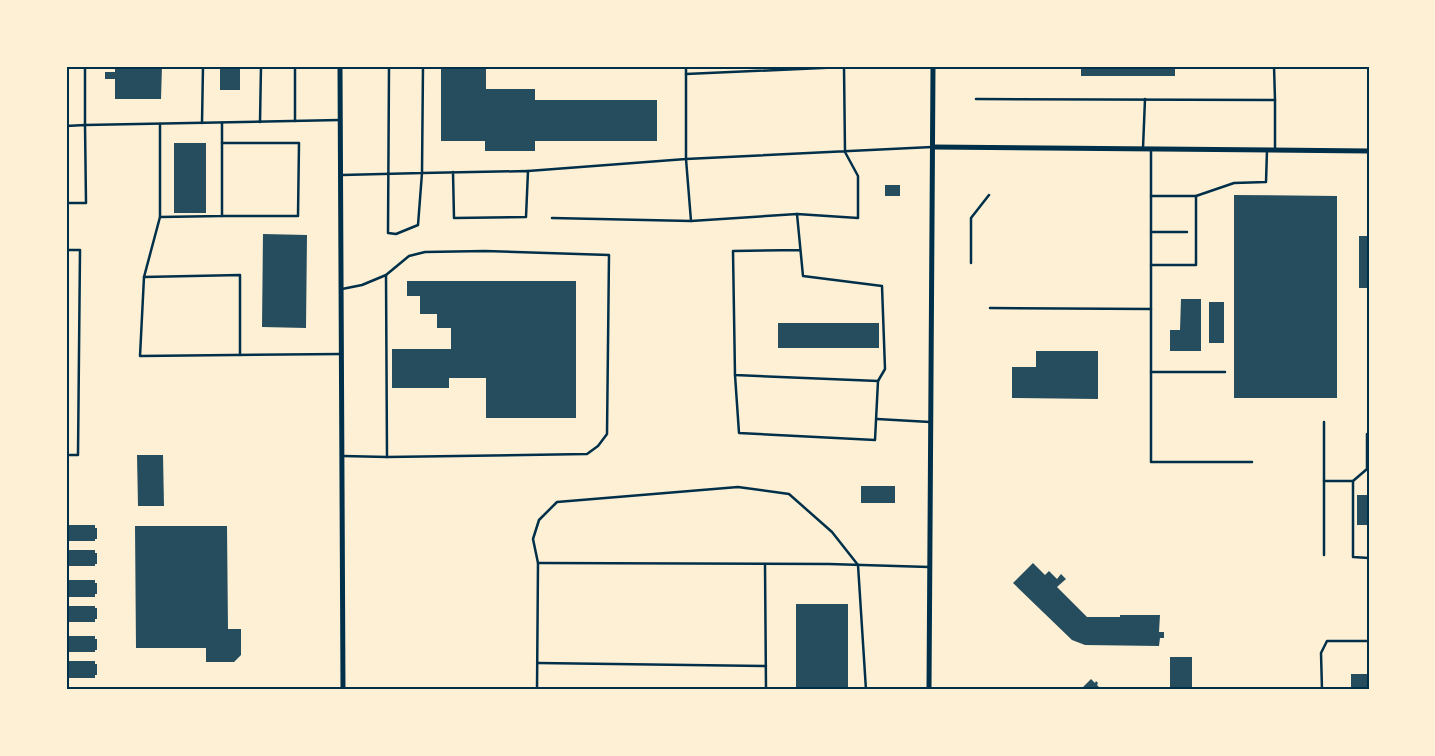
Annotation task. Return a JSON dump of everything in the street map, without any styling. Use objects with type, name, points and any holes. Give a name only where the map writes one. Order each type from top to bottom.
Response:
[{"type":"street","points":[[340,66],[343,690]]},
{"type":"street","points":[[929,690],[934,147],[933,66]]},
{"type":"street","points":[[934,147],[1369,152]]},
{"type":"lane","points":[[66,204],[86,203],[85,66]]},
{"type":"lane","points":[[202,123],[203,66]]},
{"type":"lane","points":[[260,122],[261,66]]},
{"type":"lane","points":[[295,66],[295,121]]},
{"type":"lane","points":[[389,66],[388,233],[396,234],[418,225],[422,172],[422,66]]},
{"type":"lane","points":[[686,66],[686,160],[691,220]]},
{"type":"lane","points":[[1274,66],[1275,150]]},
{"type":"lane","points":[[552,218],[691,220],[797,214],[858,218],[858,176],[845,152],[844,67],[686,74]]},
{"type":"lane","points":[[976,99],[1275,100]]},
{"type":"lane","points":[[1143,148],[1145,100]]},
{"type":"lane","points":[[66,126],[340,120]]},
{"type":"lane","points":[[222,123],[222,216]]},
{"type":"lane","points":[[160,124],[160,217],[144,277],[140,356],[341,354]]},
{"type":"lane","points":[[160,217],[298,216],[300,143],[222,143]]},
{"type":"lane","points":[[340,175],[528,171],[686,160],[934,147]]},
{"type":"lane","points":[[1151,149],[1151,462],[1252,462]]},
{"type":"lane","points":[[1151,196],[1196,196],[1234,183],[1266,182],[1267,150]]},
{"type":"lane","points":[[453,172],[454,218],[526,217],[528,171]]},
{"type":"lane","points":[[971,263],[971,218],[988,195]]},
{"type":"lane","points":[[1151,265],[1196,265],[1196,196]]},
{"type":"lane","points":[[797,214],[800,250],[802,276],[882,286],[885,369],[878,381],[876,440],[739,433],[735,375],[733,251],[800,250]]},
{"type":"lane","points":[[1151,232],[1187,232]]},
{"type":"lane","points":[[66,250],[80,250],[78,455],[66,455]]},
{"type":"lane","points":[[341,289],[362,285],[386,275],[409,256],[425,252],[485,251],[609,255],[607,434],[598,446],[587,454],[342,456]]},
{"type":"lane","points":[[144,277],[240,275],[240,355]]},
{"type":"lane","points":[[386,275],[387,457]]},
{"type":"lane","points":[[990,308],[1151,309]]},
{"type":"lane","points":[[1151,372],[1225,372]]},
{"type":"lane","points":[[735,375],[878,381]]},
{"type":"lane","points":[[876,419],[930,422]]},
{"type":"lane","points":[[1324,422],[1324,555]]},
{"type":"lane","points":[[1324,481],[1353,482],[1367,469],[1369,434]]},
{"type":"lane","points":[[1353,482],[1353,557],[1369,558]]},
{"type":"lane","points":[[537,690],[538,563],[533,539],[540,520],[557,502],[738,487],[789,494],[832,532],[858,565],[866,690]]},
{"type":"lane","points":[[538,563],[929,567]]},
{"type":"lane","points":[[766,564],[766,690]]},
{"type":"lane","points":[[1322,690],[1321,653],[1327,641],[1369,641]]},
{"type":"lane","points":[[537,663],[766,666]]},
{"type":"building","points":[[115,66],[162,66],[161,99],[115,99],[115,79],[105,79],[105,72],[115,72]]},
{"type":"building","points":[[220,66],[240,66],[240,90],[220,90]]},
{"type":"building","points":[[441,66],[486,66],[486,89],[535,89],[535,100],[657,100],[657,141],[535,141],[535,151],[485,151],[485,141],[441,141]]},
{"type":"building","points":[[1081,66],[1175,66],[1175,76],[1081,76]]},
{"type":"building","points":[[174,143],[206,143],[206,213],[174,213]]},
{"type":"building","points":[[885,185],[900,185],[900,196],[885,196]]},
{"type":"building","points":[[1234,195],[1337,196],[1337,398],[1234,398]]},
{"type":"building","points":[[263,234],[307,235],[306,328],[262,327]]},
{"type":"building","points":[[1359,236],[1369,236],[1369,288],[1359,288]]},
{"type":"building","points":[[407,281],[576,281],[576,418],[486,418],[486,378],[449,378],[449,388],[392,388],[392,349],[451,349],[451,328],[437,328],[437,314],[420,314],[420,296],[407,296]]},
{"type":"building","points":[[1181,299],[1201,299],[1201,351],[1170,351],[1170,330],[1180,330]]},
{"type":"building","points":[[1209,302],[1224,302],[1224,343],[1209,343]]},
{"type":"building","points":[[778,323],[879,323],[879,348],[778,348]]},
{"type":"building","points":[[1036,351],[1098,351],[1098,399],[1012,398],[1012,367],[1036,367]]},
{"type":"building","points":[[137,455],[163,455],[164,506],[138,506]]},
{"type":"building","points":[[861,486],[895,486],[895,503],[861,503]]},
{"type":"building","points":[[1357,495],[1369,495],[1369,525],[1357,525]]},
{"type":"building","points":[[66,525],[95,525],[95,528],[97,528],[97,539],[95,541],[66,541]]},
{"type":"building","points":[[135,526],[227,526],[228,629],[241,629],[241,655],[234,662],[206,662],[206,648],[136,648]]},
{"type":"building","points":[[66,550],[95,550],[95,553],[97,553],[97,564],[95,566],[66,566]]},
{"type":"building","points":[[1033,563],[1045,575],[1049,571],[1057,579],[1061,574],[1066,579],[1057,587],[1087,617],[1160,615],[1159,632],[1164,632],[1164,638],[1160,638],[1159,646],[1085,645],[1072,640],[1013,583]]},
{"type":"building","points":[[66,580],[95,580],[95,583],[97,583],[97,594],[95,594],[95,597],[66,597]]},
{"type":"building","points":[[796,604],[848,604],[848,690],[796,690]]},
{"type":"building","points":[[66,606],[95,606],[97,608],[97,619],[95,619],[95,622],[66,622]]},
{"type":"building","points":[[66,636],[95,636],[95,639],[97,639],[97,650],[95,652],[66,652]]},
{"type":"building","points":[[1170,657],[1192,657],[1192,688],[1170,688]]},
{"type":"building","points":[[66,661],[95,661],[95,664],[97,664],[97,675],[95,675],[95,678],[66,678]]},
{"type":"building","points":[[1351,674],[1369,674],[1369,690],[1351,690]]},
{"type":"building","points":[[1091,679],[1098,683],[1097,685],[1102,690],[1080,690]]}]
